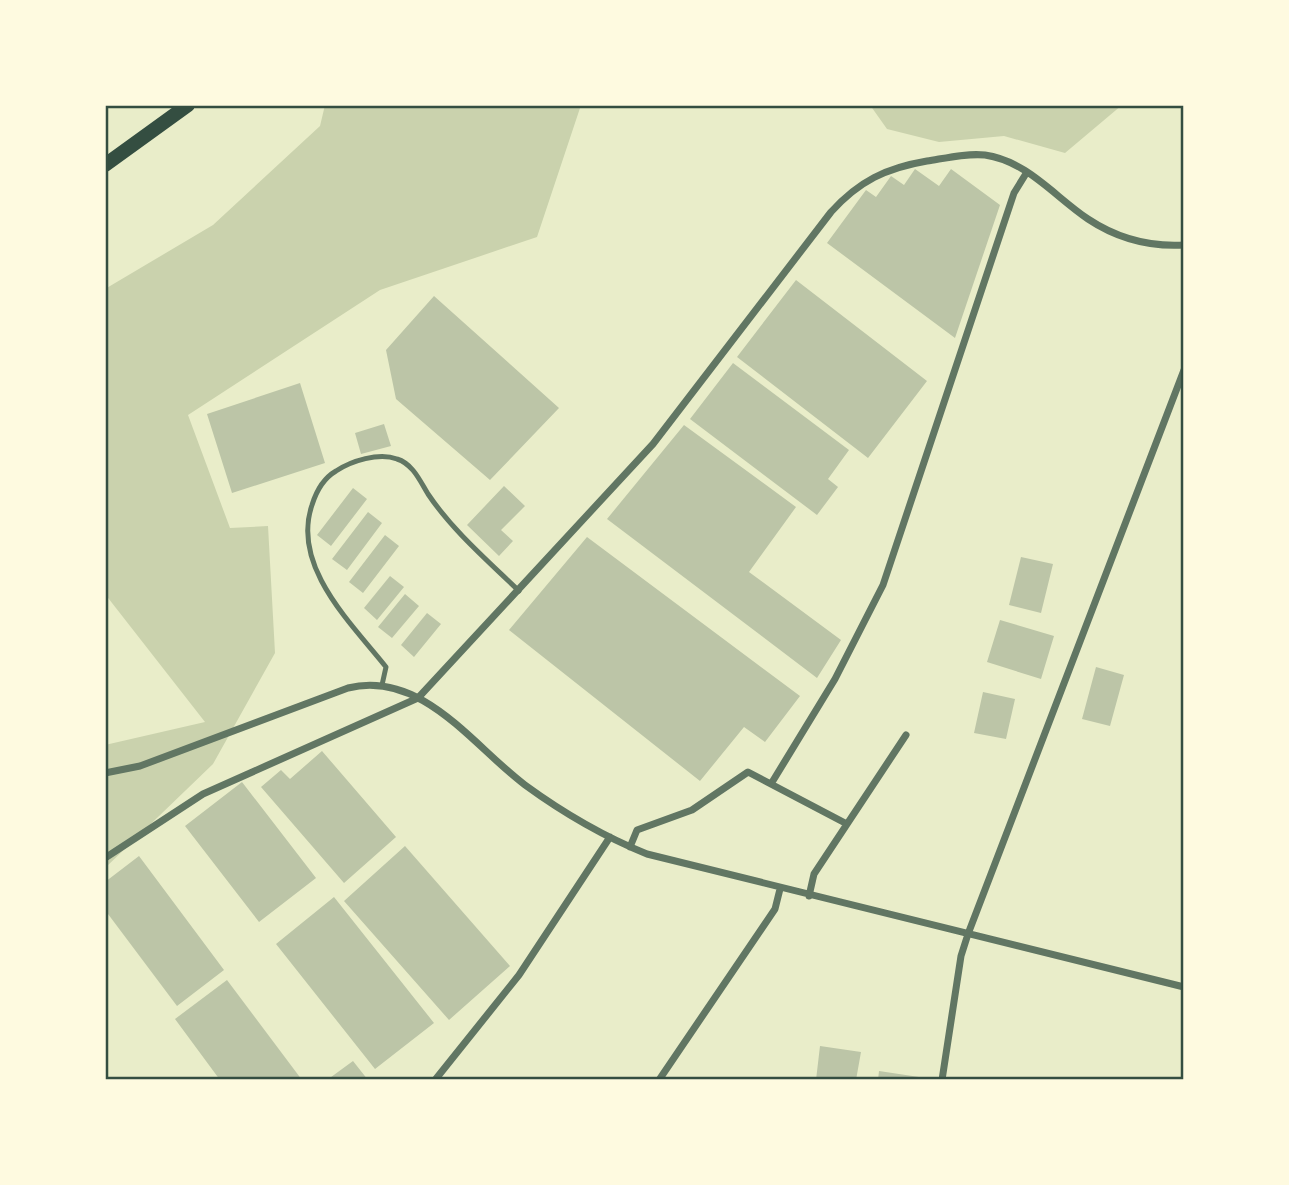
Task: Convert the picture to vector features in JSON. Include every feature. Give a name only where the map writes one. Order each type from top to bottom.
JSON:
[{"type":"main road","points":[[105,165],[188,105]]},
{"type":"street","points":[[105,858],[166,815],[202,794],[418,698],[653,444],[851,190],[876,174],[957,156],[984,155],[1011,162],[1111,233],[1136,242],[1184,245]]},
{"type":"street","points":[[771,784],[835,679],[883,585],[1014,193],[1027,172]]},
{"type":"street","points":[[942,1080],[961,956],[968,934],[1184,370]]},
{"type":"street","points":[[105,773],[140,766],[348,688],[382,685],[418,698],[440,712],[525,785],[630,847],[677,864],[1184,987]]},
{"type":"street","points":[[809,896],[814,874],[906,735]]},
{"type":"street","points":[[630,847],[638,830],[692,810],[748,772],[848,824]]},
{"type":"street","points":[[435,1080],[520,975],[610,837]]},
{"type":"street","points":[[659,1080],[775,909],[779,889]]},
{"type":"lane","points":[[382,685],[386,667],[336,604],[309,547],[307,531],[311,507],[321,485],[332,473],[346,464],[384,457],[407,464],[446,516],[519,591]]},
{"type":"green space","points":[[325,105],[581,105],[537,237],[380,290],[188,415],[230,528],[268,526],[275,653],[213,764],[105,868],[105,745],[205,722],[105,594],[105,289],[213,225],[320,126]]},
{"type":"green space","points":[[870,105],[1122,105],[1065,153],[1004,136],[939,142],[887,129]]},
{"type":"building","points":[[915,169],[939,186],[951,169],[1000,205],[955,338],[827,243],[866,190],[876,197],[891,176],[904,185]]},
{"type":"building","points":[[796,280],[927,381],[868,458],[737,357]]},
{"type":"building","points":[[434,296],[559,408],[490,480],[396,399],[386,350]]},
{"type":"building","points":[[733,363],[849,450],[828,479],[838,487],[817,515],[690,419]]},
{"type":"building","points":[[300,383],[325,463],[232,493],[207,414]]},
{"type":"building","points":[[384,424],[391,446],[361,454],[355,433]]},
{"type":"building","points":[[684,425],[796,507],[749,572],[841,640],[817,678],[607,519]]},
{"type":"building","points":[[504,486],[525,506],[501,530],[513,541],[499,556],[467,525]]},
{"type":"building","points":[[353,488],[367,499],[331,546],[317,535]]},
{"type":"building","points":[[368,512],[382,523],[347,570],[332,559]]},
{"type":"building","points":[[385,535],[399,546],[363,593],[349,582]]},
{"type":"building","points":[[587,537],[800,696],[765,742],[744,727],[700,781],[509,630]]},
{"type":"building","points":[[1021,557],[1053,564],[1041,613],[1009,605]]},
{"type":"building","points":[[390,576],[404,587],[377,620],[364,608]]},
{"type":"building","points":[[405,594],[419,606],[392,638],[378,627]]},
{"type":"building","points":[[427,613],[441,624],[414,657],[401,645]]},
{"type":"building","points":[[1000,620],[1054,636],[1041,679],[987,662]]},
{"type":"building","points":[[1096,667],[1124,675],[1110,726],[1082,719]]},
{"type":"building","points":[[983,692],[1015,699],[1006,739],[974,733]]},
{"type":"building","points":[[322,751],[396,837],[344,883],[261,787],[281,770],[290,779]]},
{"type":"building","points":[[242,782],[316,878],[259,922],[185,826]]},
{"type":"building","points":[[405,846],[510,966],[449,1020],[344,901]]},
{"type":"building","points":[[139,856],[224,970],[177,1006],[105,910],[105,882]]},
{"type":"building","points":[[334,897],[434,1023],[375,1069],[276,944]]},
{"type":"building","points":[[227,980],[302,1080],[220,1080],[175,1019]]},
{"type":"building","points":[[820,1046],[861,1052],[856,1080],[816,1080]]},
{"type":"building","points":[[353,1061],[368,1080],[327,1080]]},
{"type":"building","points":[[879,1071],[919,1077],[919,1080],[878,1080]]}]
